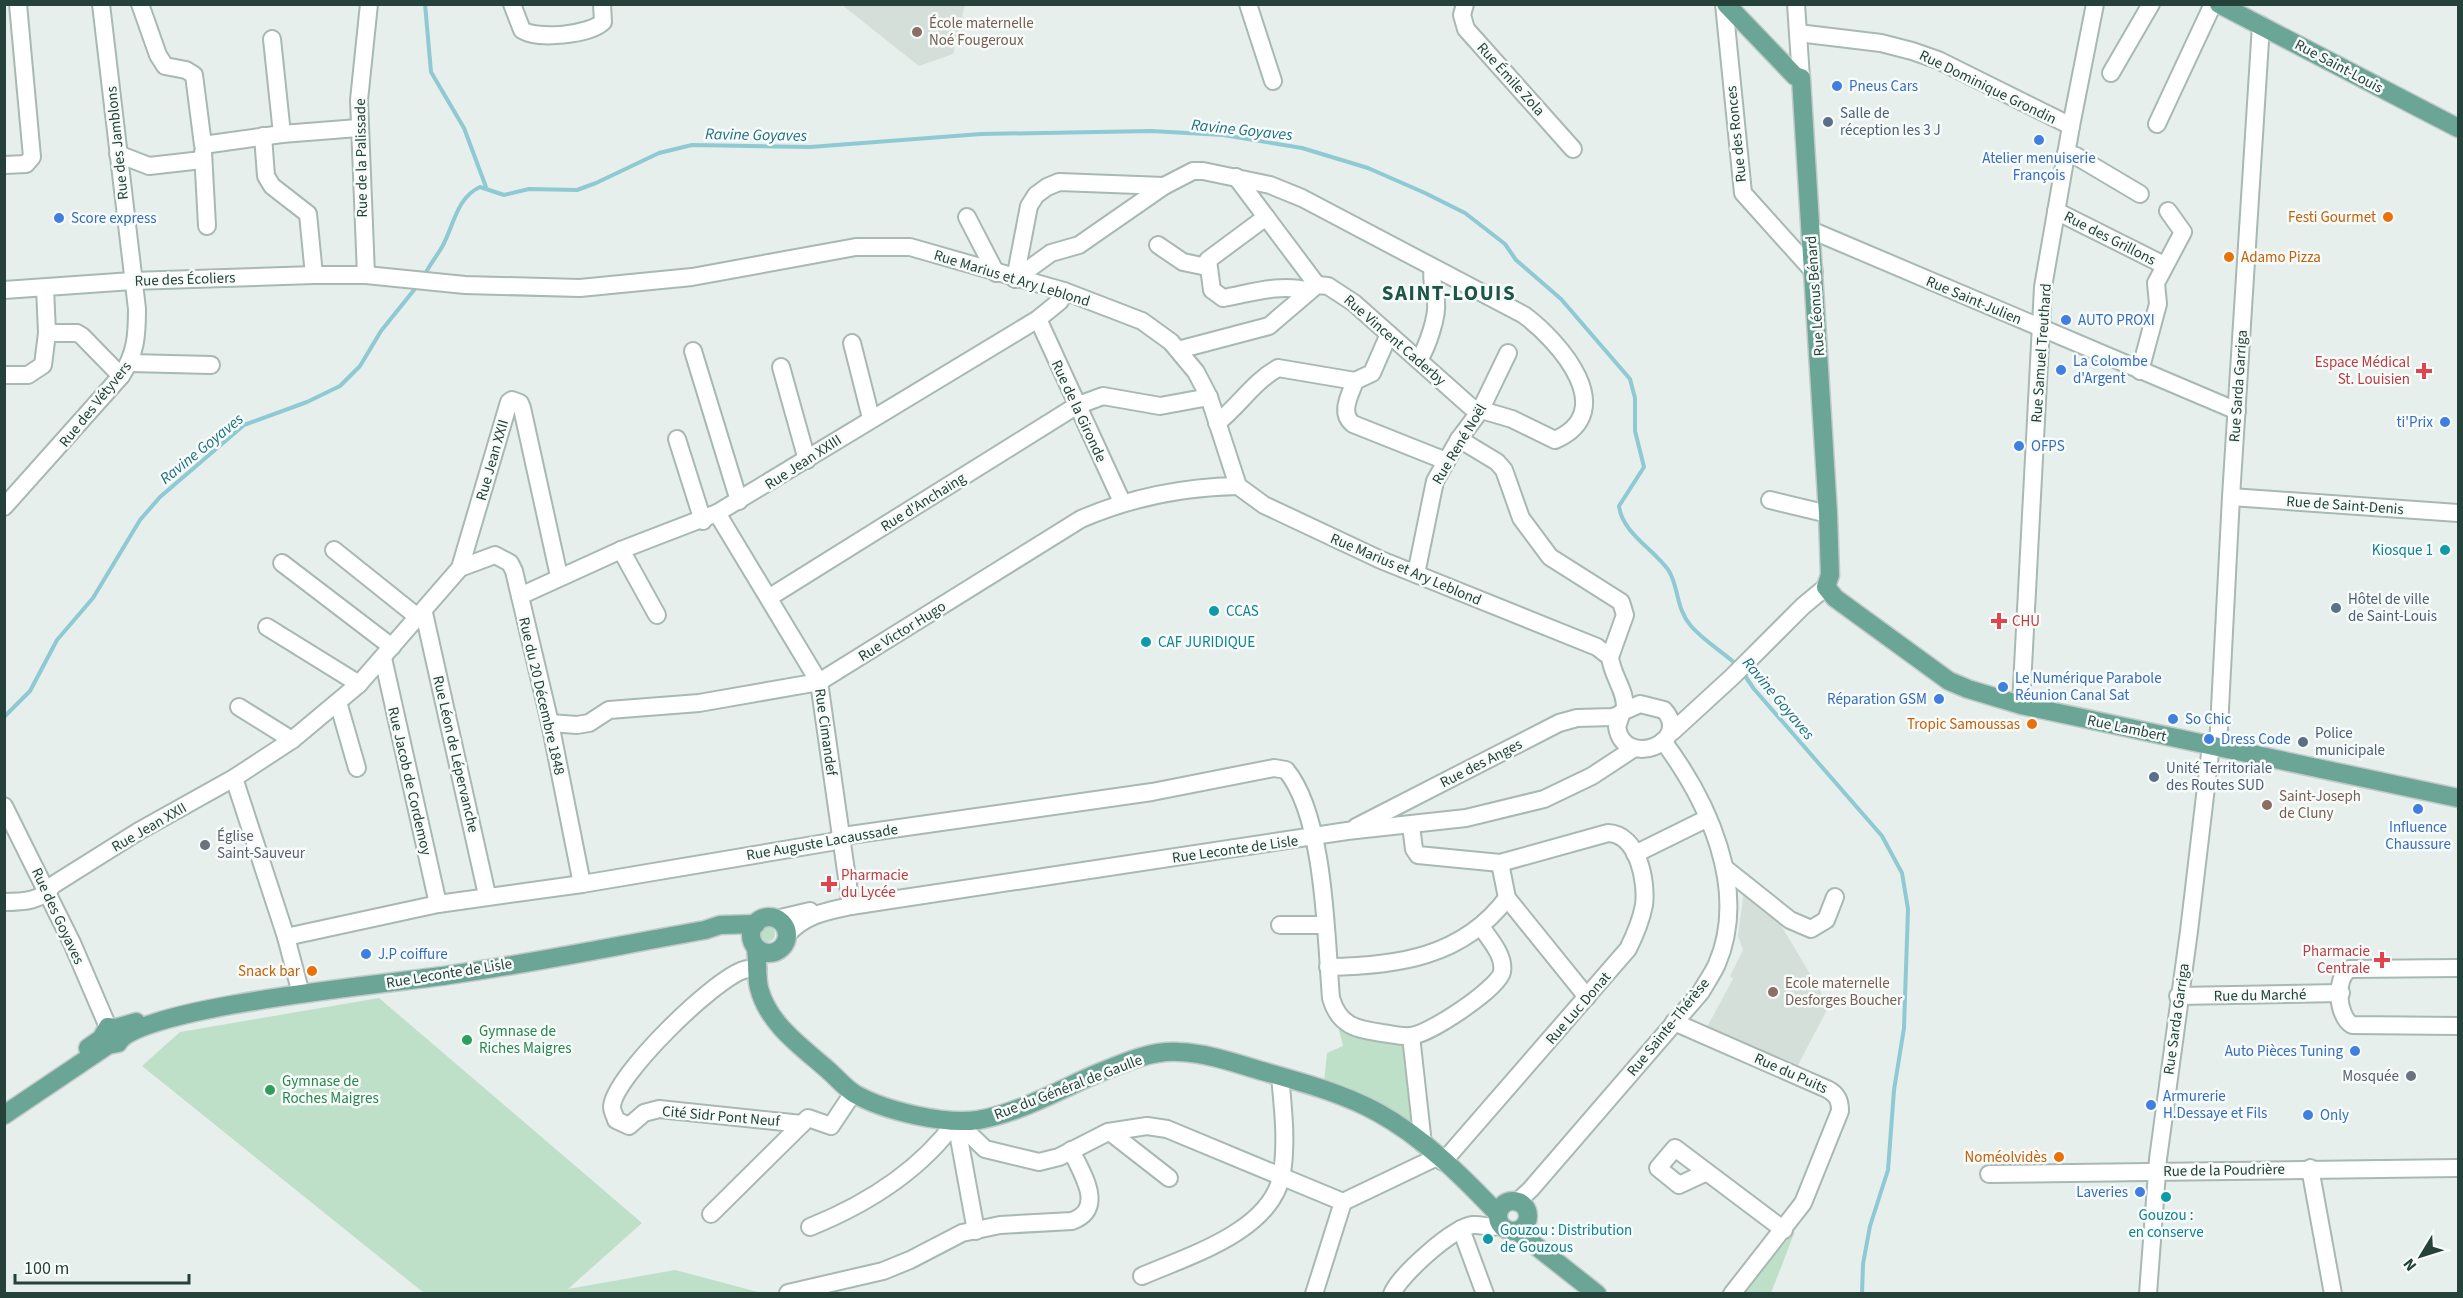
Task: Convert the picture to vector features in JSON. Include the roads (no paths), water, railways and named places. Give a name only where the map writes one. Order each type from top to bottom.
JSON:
[{"type":"main road","points":[[1725,4],[1795,76],[1801,78]]},
{"type":"main road","name":"Rue Saint-Louis","points":[[2219,4],[2458,128]]},
{"type":"main road","name":"Rue Léonus Bénard","points":[[1801,78],[1828,514],[1830,575],[1826,587]]},
{"type":"main road","name":"Rue Lambert","points":[[1826,587],[1842,605],[1949,681],[1968,689],[2021,705],[2458,798]]},
{"type":"main road","name":"Rue Leconte de Lisle","points":[[4,1106],[111,1035],[193,1012],[301,994],[450,975],[705,930],[720,925],[759,941],[765,918],[776,919]]},
{"type":"main road","points":[[764,1004],[764,978],[759,941],[782,948],[787,934],[784,925],[776,919]]},
{"type":"main road","name":"Rue du Général de Gaulle","points":[[759,941],[758,986],[764,1004],[789,1035],[853,1093],[892,1109],[956,1121],[977,1120],[1000,1114],[1123,1063],[1149,1055],[1177,1052],[1214,1057],[1333,1093],[1377,1112],[1423,1144],[1483,1196],[1512,1215],[1537,1244],[1597,1293]]},
{"type":"main road","name":"Rue Leconte de Lisle","points":[[4,1115],[111,1035]]},
{"type":"street","points":[[4,165],[26,164],[32,157],[18,4]]},
{"type":"street","name":"Rue des Jamblons","points":[[101,4],[132,280]]},
{"type":"street","points":[[140,4],[158,55],[165,66],[186,70],[194,75],[203,153],[207,225]]},
{"type":"street","name":"Rue de la Palissade","points":[[366,275],[358,128],[369,4]]},
{"type":"street","points":[[512,4],[522,30],[537,36],[591,30],[603,22],[602,4]]},
{"type":"street","points":[[1248,4],[1273,81]]},
{"type":"street","name":"Rue Émile Zola","points":[[1465,4],[1462,15],[1466,29],[1573,148]]},
{"type":"street","name":"Rue des Ronces","points":[[1725,4],[1743,193],[1814,272]]},
{"type":"street","name":"Rue Léonus Bénard","points":[[1796,4],[1801,78]]},
{"type":"street","name":"Rue Samuel Treuthard","points":[[2021,705],[2043,287],[2070,126],[2095,4]]},
{"type":"street","points":[[2111,73],[2151,4]]},
{"type":"street","points":[[2157,124],[2214,4]]},
{"type":"street","name":"Rue Sarda Garriga","points":[[2148,1293],[2158,1170],[2178,996],[2214,746],[2261,25]]},
{"type":"street","name":"Rue Dominique Grondin","points":[[1798,33],[1881,43],[1930,57],[2070,126]]},
{"type":"street","points":[[272,39],[282,134]]},
{"type":"street","points":[[118,154],[149,166],[263,136],[358,128]]},
{"type":"street","points":[[263,136],[266,176],[272,186],[308,214],[314,275]]},
{"type":"street","points":[[2066,153],[2076,156],[2140,194]]},
{"type":"street","points":[[1015,279],[1051,253],[1079,245],[1164,186],[1193,171],[1270,185],[1302,198],[1524,315],[1540,327],[1572,366],[1586,399],[1584,412],[1576,424],[1564,436],[1555,440],[1512,419],[1480,411]]},
{"type":"street","points":[[1178,350],[1269,326],[1313,288],[1266,217],[1236,177]]},
{"type":"street","points":[[1015,279],[1029,206],[1036,195],[1047,187],[1059,182],[1164,186]]},
{"type":"street","name":"Rue des Grillons","points":[[2056,211],[2164,265]]},
{"type":"street","name":"Rue des Grillons","points":[[2140,371],[2158,304],[2156,283],[2183,230],[2168,211]]},
{"type":"street","points":[[967,217],[996,273]]},
{"type":"street","points":[[1158,245],[1183,262],[1207,267],[1212,255],[1266,217]]},
{"type":"street","name":"Rue Saint-Julien","points":[[1811,233],[1818,233],[2237,411]]},
{"type":"street","name":"Rue Marius et Ary Leblond","points":[[408,280],[442,284],[580,288],[692,277],[856,247],[910,247],[1015,279],[1064,291],[1142,321],[1158,331],[1178,350],[1196,372],[1209,397],[1238,486],[1264,505],[1294,521],[1416,574],[1581,639],[1611,664],[1647,705]]},
{"type":"street","name":"Rue Vincent Caderby","points":[[1207,267],[1212,290],[1223,298],[1281,287],[1328,286],[1338,291],[1471,407],[1480,411]]},
{"type":"street","points":[[1419,360],[1436,312],[1436,300],[1431,282],[1433,268]]},
{"type":"street","name":"Rue des Écoliers","points":[[4,290],[132,280],[314,275],[366,275],[408,280]]},
{"type":"street","name":"Rue des Vétyvers","points":[[4,507],[125,369],[137,342],[137,309],[132,280]]},
{"type":"street","points":[[4,375],[28,375],[40,369],[45,360],[47,333],[45,288]]},
{"type":"street","name":"Rue Jean XXIII","points":[[520,596],[559,576],[621,550],[710,517],[739,501],[871,418],[1038,320],[1060,301],[1064,291]]},
{"type":"street","name":"Rue de la Gironde","points":[[1038,320],[1122,502]]},
{"type":"street","points":[[47,333],[71,332],[82,336],[125,369],[211,365]]},
{"type":"street","points":[[1217,423],[1233,410],[1268,373],[1278,368],[1355,381],[1372,373],[1389,334]]},
{"type":"street","points":[[852,344],[871,418]]},
{"type":"street","points":[[693,351],[739,501]]},
{"type":"street","name":"Rue René Noël","points":[[1416,574],[1431,510],[1432,487],[1459,439],[1480,411],[1508,353]]},
{"type":"street","points":[[781,367],[807,460]]},
{"type":"street","points":[[1355,381],[1346,409],[1348,421],[1446,461]]},
{"type":"street","name":"Rue d'Anchaing","points":[[770,597],[1076,406],[1103,396],[1160,406],[1209,397]]},
{"type":"street","name":"Rue Jean XXII","points":[[4,902],[36,899],[48,893],[53,885],[138,831],[234,778],[292,740],[359,684],[422,616],[460,568],[509,402],[516,400],[522,408],[559,576]]},
{"type":"street","name":"Rue Cimandef","points":[[677,439],[710,517],[770,597],[819,682],[851,906]]},
{"type":"street","points":[[1459,439],[1497,462],[1504,470],[1521,518],[1550,557],[1621,602],[1625,615],[1611,664],[1623,690],[1623,712],[1618,734],[1624,743],[1633,749],[1648,748],[1667,737],[1732,677],[1803,606],[1826,587]]},
{"type":"street","name":"Rue Victor Hugo","points":[[550,723],[578,725],[589,723],[609,710],[699,703],[819,682],[1081,519],[1122,502],[1178,489],[1238,486]]},
{"type":"street","name":"Rue de Saint-Denis","points":[[2231,497],[2458,513]]},
{"type":"street","points":[[1770,500],[1828,514]]},
{"type":"street","points":[[334,550],[422,616]]},
{"type":"street","points":[[621,550],[657,615]]},
{"type":"street","name":"Rue du 20 Décembre 1848","points":[[460,568],[486,556],[503,557],[514,571],[550,723],[582,884]]},
{"type":"street","points":[[282,563],[388,653]]},
{"type":"street","name":"Rue Léon de Lépervanche","points":[[422,616],[488,895]]},
{"type":"street","points":[[267,627],[359,684]]},
{"type":"street","name":"Rue Jacob de Cordemoy","points":[[388,653],[438,903]]},
{"type":"street","points":[[338,702],[357,768]]},
{"type":"street","points":[[1623,712],[1633,705],[1681,710],[1703,704]]},
{"type":"street","points":[[239,707],[292,740]]},
{"type":"street","points":[[1664,710],[1671,721],[1667,737]]},
{"type":"street","name":"Rue des Anges","points":[[1347,831],[1559,723],[1577,718],[1613,717],[1623,712]]},
{"type":"street","name":"Rue Sainte-Thérèse","points":[[1512,1215],[1531,1189],[1701,992],[1717,964],[1727,915],[1726,868],[1708,818],[1667,737]]},
{"type":"street","name":"Rue Leconte de Lisle","points":[[776,919],[814,910],[822,911],[1315,838],[1347,831],[1411,826],[1466,818],[1544,799],[1592,776],[1633,749]]},
{"type":"street","name":"Rue Auguste Lacaussade","points":[[286,937],[438,903],[582,884],[840,838],[850,834],[1152,792],[1274,768],[1286,770],[1294,780],[1315,838],[1334,1008],[1345,1024],[1354,1029],[1412,1036]]},
{"type":"street","points":[[234,778],[286,937],[301,994]]},
{"type":"street","name":"Rue des Goyaves","points":[[4,806],[48,893],[111,1035]]},
{"type":"street","points":[[1635,854],[1708,818]]},
{"type":"street","points":[[1411,826],[1414,849],[1418,855],[1500,863],[1507,898],[1587,998]]},
{"type":"street","name":"Rue Luc Donat","points":[[1440,1160],[1587,998],[1628,950],[1637,931],[1644,896],[1643,879],[1635,854],[1625,839],[1616,833],[1608,833],[1500,863]]},
{"type":"street","points":[[1726,868],[1790,920],[1811,929],[1826,920],[1835,897]]},
{"type":"street","points":[[1328,967],[1382,966],[1431,954],[1482,928],[1507,898]]},
{"type":"street","name":"Rue Leconte de Lisle","points":[[787,934],[796,925],[822,911]]},
{"type":"street","points":[[1281,925],[1324,925]]},
{"type":"street","points":[[1423,1144],[1412,1036],[1452,1016],[1496,984],[1502,974],[1502,960],[1482,928]]},
{"type":"street","points":[[2458,968],[2350,969],[2341,977],[2343,1014],[2352,1025],[2458,1026]]},
{"type":"street","name":"Cité Sidr Pont Neuf","points":[[758,969],[744,970],[727,979],[660,1037],[632,1069],[615,1097],[612,1108],[616,1120],[629,1126],[644,1113],[660,1110],[802,1124]]},
{"type":"street","name":"Rue du Marché","points":[[2178,996],[2341,993]]},
{"type":"street","name":"Rue du Puits","points":[[1674,1022],[1827,1089],[1838,1097],[1840,1111],[1803,1203],[1784,1230],[1732,1293]]},
{"type":"street","points":[[1142,1276],[1227,1239],[1252,1222],[1270,1200],[1282,1175],[1285,1126],[1281,1076]]},
{"type":"street","name":"Cité Sidr Pont Neuf","points":[[711,1214],[808,1118],[831,1126],[853,1093]]},
{"type":"street","points":[[956,1121],[974,1141],[985,1149],[1039,1162],[1049,1161],[1110,1132],[1147,1126],[1167,1129],[1343,1202],[1440,1160]]},
{"type":"street","points":[[810,1227],[852,1210],[890,1185],[940,1143],[956,1121]]},
{"type":"street","points":[[956,1121],[976,1231]]},
{"type":"street","points":[[1110,1132],[1169,1178]]},
{"type":"street","points":[[788,1293],[882,1272],[962,1233],[1000,1225],[1072,1221],[1082,1217],[1091,1204],[1090,1194],[1071,1150]]},
{"type":"street","points":[[2310,1168],[2332,1293]]},
{"type":"street","name":"Rue de la Poudrière","points":[[1989,1174],[2310,1168],[2458,1168]]},
{"type":"street","points":[[1707,1172],[1784,1230]]},
{"type":"street","points":[[1314,1293],[1343,1202]]},
{"type":"street","points":[[1392,1293],[1438,1243],[1474,1224],[1493,1228],[1512,1215]]},
{"type":"street","points":[[1461,1229],[1485,1293]]},
{"type":"waterway","points":[[425,4],[431,72],[464,128],[486,187]]},
{"type":"waterway","name":"Ravine Goyaves","points":[[424,276],[442,247],[461,205],[472,192],[480,187],[504,195],[529,189],[577,190],[659,153],[692,145],[810,147],[981,134],[1151,131],[1223,135],[1302,148],[1368,168],[1465,213],[1505,244],[1516,260],[1561,299],[1630,379],[1635,398],[1635,431],[1644,467],[1619,506],[1621,516],[1632,533],[1669,571],[1675,584],[1680,606],[1691,626],[1737,665]]},
{"type":"waterway","name":"Ravine Goyaves","points":[[4,717],[30,691],[57,640],[93,598],[140,520],[160,497],[244,425],[307,402],[340,386],[360,366],[381,331],[418,285]]},
{"type":"waterway","name":"Ravine Goyaves","points":[[1743,673],[1754,689],[1882,836],[1902,873],[1908,909],[1904,1028],[1894,1090],[1888,1170],[1870,1226],[1863,1264],[1862,1294]]},
{"type":"place","name":"École maternelle Noé Fougeroux","points":[[917,32]]},
{"type":"place","name":"Pneus Cars","points":[[1837,86]]},
{"type":"place","name":"Salle de réception les 3 J","points":[[1828,122]]},
{"type":"place","name":"Atelier menuiserie François","points":[[2039,140]]},
{"type":"place","name":"Festi Gourmet","points":[[2388,217]]},
{"type":"place","name":"Score express","points":[[59,218]]},
{"type":"place","name":"Adamo Pizza","points":[[2229,257]]},
{"type":"place","name":"AUTO PROXI","points":[[2066,320]]},
{"type":"place","name":"La Colombe d'Argent","points":[[2061,370]]},
{"type":"place","name":"Espace Médical St. Louisien","points":[[2424,371]]},
{"type":"place","name":"ti'Prix","points":[[2445,422]]},
{"type":"place","name":"OFPS","points":[[2019,446]]},
{"type":"place","name":"Kiosque 1","points":[[2445,550]]},
{"type":"place","name":"Hôtel de ville de Saint-Louis","points":[[2336,608]]},
{"type":"place","name":"CCAS","points":[[1214,611]]},
{"type":"place","name":"CHU","points":[[1999,621]]},
{"type":"place","name":"CAF JURIDIQUE","points":[[1146,642]]},
{"type":"place","name":"Le Numérique Parabole Réunion Canal Sat","points":[[2003,687]]},
{"type":"place","name":"Réparation GSM","points":[[1939,699]]},
{"type":"place","name":"So Chic","points":[[2173,719]]},
{"type":"place","name":"Tropic Samoussas","points":[[2032,724]]},
{"type":"place","name":"Dress Code","points":[[2209,739]]},
{"type":"place","name":"Police municipale","points":[[2303,742]]},
{"type":"place","name":"Unité Territoriale des Routes SUD","points":[[2154,777]]},
{"type":"place","name":"Saint-Joseph de Cluny","points":[[2267,805]]},
{"type":"place","name":"Influence Chaussure","points":[[2418,809]]},
{"type":"place","name":"Église Saint-Sauveur","points":[[205,845]]},
{"type":"place","name":"Pharmacie du Lycée","points":[[829,884]]},
{"type":"place","name":"J.P coiffure","points":[[366,954]]},
{"type":"place","name":"Pharmacie Centrale","points":[[2382,960]]},
{"type":"place","name":"Snack bar","points":[[312,971]]},
{"type":"place","name":"Ecole maternelle Desforges Boucher","points":[[1773,992]]},
{"type":"place","name":"Gymnase de Riches Maigres","points":[[467,1040]]},
{"type":"place","name":"Auto Pièces Tuning","points":[[2355,1051]]},
{"type":"place","name":"Mosquée","points":[[2411,1076]]},
{"type":"place","name":"Gymnase de Roches Maigres","points":[[270,1090]]},
{"type":"place","name":"Armurerie H.Dessaye et Fils","points":[[2151,1105]]},
{"type":"place","name":"Only","points":[[2308,1115]]},
{"type":"place","name":"Noméolvidès","points":[[2059,1157]]},
{"type":"place","name":"Laveries","points":[[2140,1192]]},
{"type":"place","name":"Gouzou : en conserve","points":[[2166,1197]]},
{"type":"place","name":"Gouzou : Distribution de Gouzous","points":[[1488,1239]]},
{"type":"district","name":"SAINT-LOUIS","points":[[1449,293]]}]
